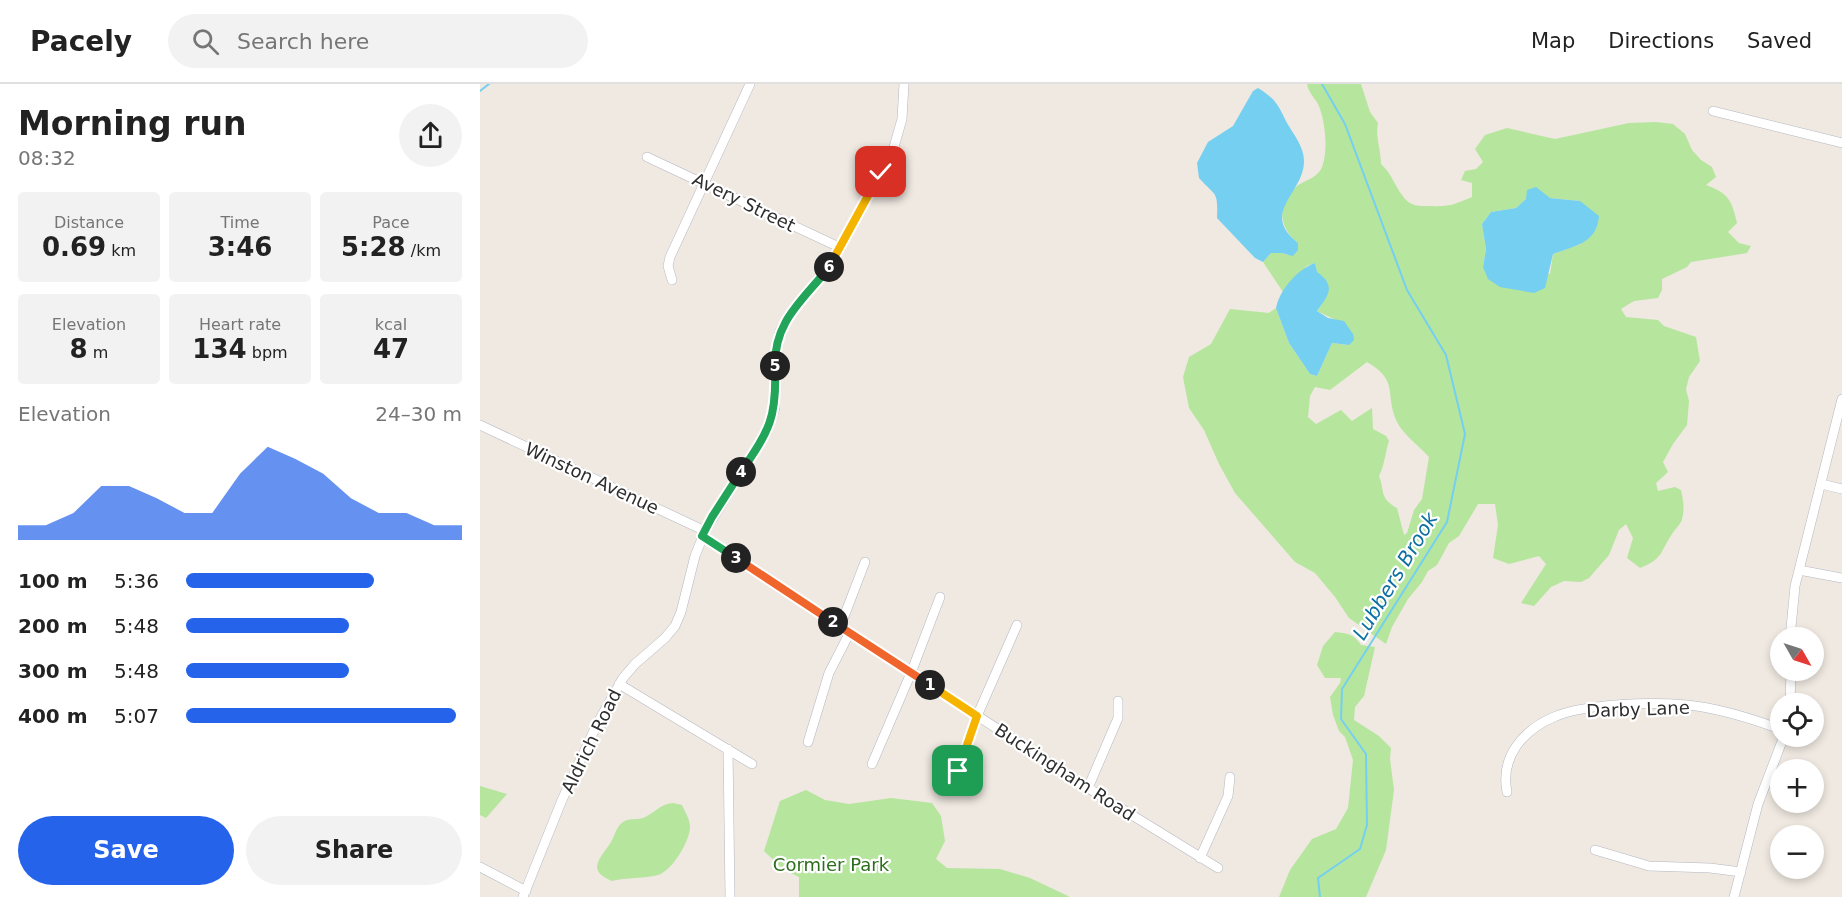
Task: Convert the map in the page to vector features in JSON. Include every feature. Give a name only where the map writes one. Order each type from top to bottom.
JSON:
[{"type":"street","points":[[672,280],[668,266],[669,260],[750,84]]},
{"type":"street","name":"Aldrich Road","points":[[525,894],[585,748],[619,684],[635,664],[665,638],[675,626],[680,615],[690,570],[703,534],[760,445],[770,424],[776,400],[776,347],[784,323],[822,277],[841,248],[896,140],[902,119],[904,84]]},
{"type":"street","points":[[1713,111],[1842,143]]},
{"type":"street","name":"Avery Street","points":[[647,157],[841,248]]},
{"type":"street","points":[[1791,627],[1799,570],[1842,399]]},
{"type":"street","name":"Winston Avenue","points":[[480,425],[703,534]]},
{"type":"street","points":[[1821,484],[1842,489]]},
{"type":"street","name":"Buckingham Road","points":[[703,534],[840,627],[1088,788],[1218,868]]},
{"type":"street","points":[[840,627],[865,562]]},
{"type":"street","points":[[1799,570],[1842,579]]},
{"type":"street","points":[[872,764],[911,673],[940,597]]},
{"type":"street","points":[[958,771],[977,716],[1017,625]]},
{"type":"street","points":[[808,742],[829,673],[850,632]]},
{"type":"street","points":[[619,684],[752,764]]},
{"type":"street","points":[[1088,788],[1118,718],[1118,701]]},
{"type":"street","name":"Darby Lane","points":[[1508,792],[1504,777],[1506,766],[1523,738],[1554,717],[1573,711],[1637,705],[1688,705],[1723,710],[1770,726]]},
{"type":"street","points":[[1734,897],[1758,804],[1780,747]]},
{"type":"street","points":[[728,748],[730,897]]},
{"type":"street","points":[[1200,858],[1228,796],[1230,777]]},
{"type":"street","points":[[1595,850],[1650,867],[1695,867],[1741,872]]},
{"type":"street","points":[[480,867],[525,894]]},
{"type":"green space","points":[[1307,84],[1361,84],[1370,112],[1378,123],[1381,164],[1405,199],[1415,205],[1448,205],[1472,197],[1472,183],[1461,180],[1465,171],[1476,169],[1483,162],[1475,149],[1485,135],[1507,128],[1555,139],[1629,123],[1673,124],[1685,134],[1692,150],[1701,160],[1712,167],[1716,177],[1706,185],[1728,198],[1737,223],[1728,232],[1739,243],[1751,246],[1747,253],[1691,262],[1687,267],[1662,279],[1662,290],[1658,298],[1634,301],[1621,309],[1626,317],[1658,320],[1664,326],[1696,337],[1700,361],[1689,377],[1686,389],[1689,401],[1687,425],[1663,462],[1668,472],[1656,483],[1658,491],[1675,487],[1681,490],[1683,515],[1660,554],[1653,561],[1640,568],[1627,558],[1633,538],[1626,524],[1619,530],[1609,555],[1589,578],[1581,582],[1564,581],[1551,587],[1534,606],[1521,603],[1546,564],[1539,556],[1509,564],[1493,558],[1498,525],[1495,504],[1478,504],[1459,536],[1449,543],[1437,565],[1428,571],[1408,599],[1392,627],[1386,644],[1349,618],[1315,573],[1295,562],[1235,493],[1204,430],[1189,408],[1183,377],[1189,357],[1211,344],[1230,309],[1269,313],[1276,308],[1289,343],[1310,374],[1317,376],[1332,343],[1349,345],[1338,321],[1317,311],[1322,304],[1315,263],[1307,266],[1283,292],[1263,262],[1271,253],[1287,255],[1298,243],[1284,223],[1282,216],[1285,201],[1296,187],[1318,173],[1325,157],[1322,117]],"holes":[[[1550,198],[1580,201],[1581,244],[1553,254],[1550,274],[1483,267],[1486,249],[1482,224],[1491,212],[1516,208],[1526,199]],[[1367,362],[1384,375],[1388,382],[1393,412],[1399,426],[1429,457],[1422,499],[1414,510],[1407,533],[1404,535],[1397,508],[1387,501],[1379,476],[1389,441],[1386,436],[1373,429],[1372,408],[1352,421],[1341,410],[1316,424],[1308,417],[1310,396],[1315,387],[1330,390]]]},
{"type":"green space","points":[[1335,632],[1356,638],[1361,645],[1375,647],[1364,696],[1355,707],[1354,720],[1379,736],[1391,748],[1394,790],[1386,850],[1366,897],[1279,897],[1290,870],[1312,839],[1336,829],[1348,808],[1353,760],[1345,737],[1339,731],[1333,715],[1330,697],[1341,678],[1325,678],[1317,665],[1323,646]]},
{"type":"green space","points":[[480,786],[507,794],[486,818],[480,815]]},
{"type":"green space","name":"Cormier Park","points":[[806,790],[825,800],[849,804],[891,798],[932,803],[941,816],[945,841],[936,859],[947,868],[1000,869],[1030,878],[1070,897],[799,897],[799,877],[783,869],[764,851],[780,801]]},
{"type":"green space","points":[[673,803],[682,805],[690,827],[684,847],[669,868],[658,875],[612,881],[599,873],[597,868],[600,858],[623,822],[642,818]]},
{"type":"water","points":[[1258,88],[1273,99],[1279,107],[1304,156],[1302,173],[1286,203],[1282,222],[1287,232],[1298,243],[1298,250],[1293,256],[1271,253],[1263,262],[1255,258],[1217,218],[1215,195],[1199,178],[1197,163],[1208,142],[1233,126],[1253,91]]},
{"type":"water","points":[[1536,187],[1550,198],[1580,201],[1599,216],[1597,225],[1594,232],[1584,242],[1553,254],[1545,288],[1534,293],[1500,287],[1488,279],[1483,267],[1486,249],[1482,224],[1491,212],[1516,208],[1526,199],[1527,190]]},
{"type":"water","points":[[1315,263],[1317,272],[1329,287],[1327,296],[1317,311],[1328,318],[1344,321],[1353,334],[1354,340],[1349,345],[1332,343],[1317,376],[1310,374],[1289,343],[1276,308],[1281,294],[1291,281],[1302,270]]},
{"type":"waterway","name":"Lubbers Brook","points":[[480,91],[489,84]]},
{"type":"waterway","name":"Lubbers Brook","points":[[1320,897],[1318,878],[1360,849],[1367,825],[1366,754],[1341,719],[1342,689],[1447,522],[1465,434],[1446,355],[1407,290],[1345,124],[1322,84]]},
{"type":"route","points":[[881,172],[841,248],[818,282],[796,306],[780,331],[775,356],[776,400],[770,424],[760,445],[720,504],[702,536],[977,716],[958,771]]}]
